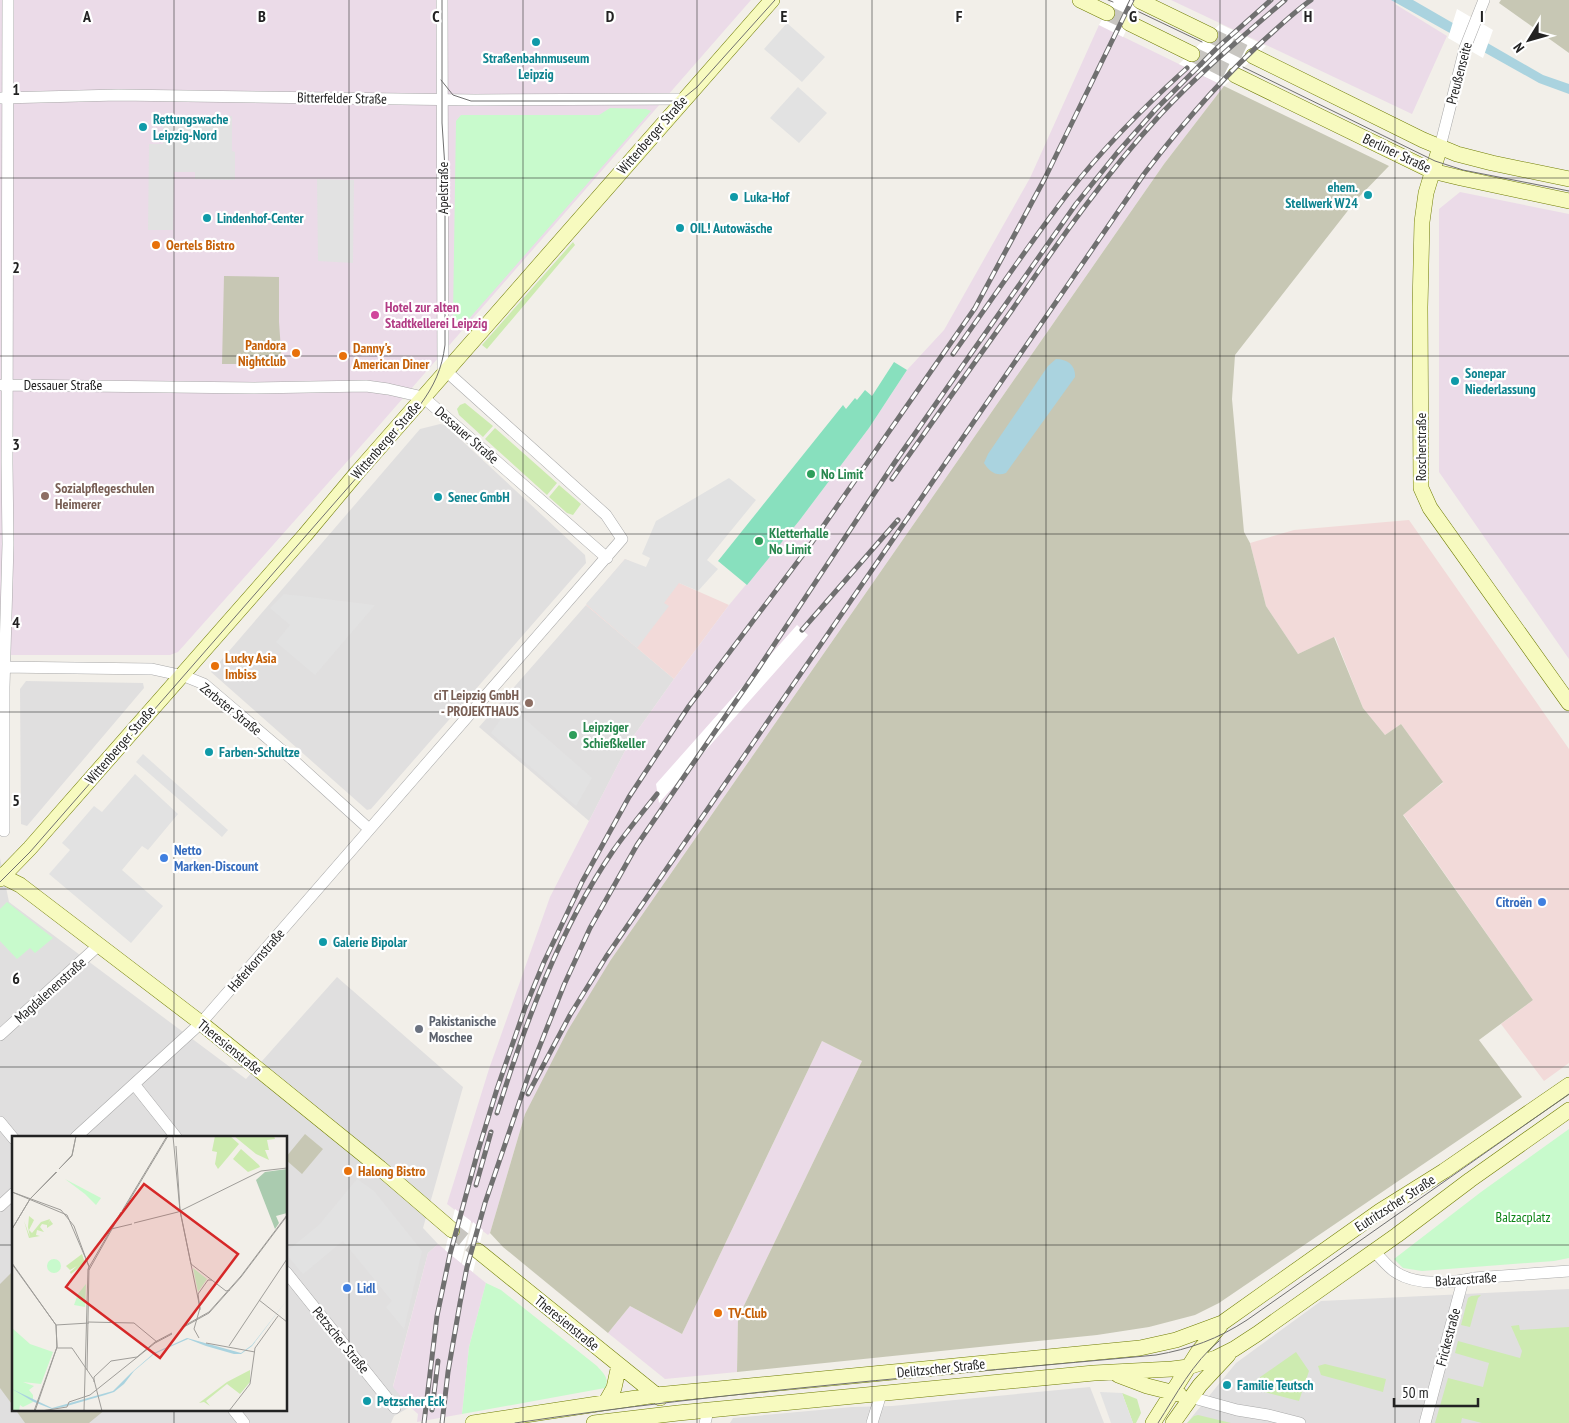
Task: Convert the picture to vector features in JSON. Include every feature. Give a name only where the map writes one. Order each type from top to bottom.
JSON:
[{"type":"main road","name":"Wittenberger Straße","points":[[1,877],[35,842],[772,0]]},
{"type":"main road","points":[[1080,0],[1107,13]]},
{"type":"main road","points":[[1140,1],[1210,35]]},
{"type":"main road","points":[[1129,24],[1192,54]]},
{"type":"main road","name":"Berliner Straße","points":[[1253,56],[1440,147],[1474,159],[1569,179]]},
{"type":"main road","name":"Berliner Straße","points":[[1235,75],[1432,171],[1569,200]]},
{"type":"main road","name":"Roscherstraße","points":[[1440,147],[1426,193],[1422,222],[1420,306],[1421,488],[1430,508],[1569,703]]},
{"type":"main road","name":"Theresienstraße","points":[[1,877],[20,885],[201,1022],[380,1168],[452,1230]]},
{"type":"main road","name":"Eutritzscher Straße","points":[[1222,1323],[1380,1211],[1444,1171],[1569,1085]]},
{"type":"main road","name":"Eutritzscher Straße","points":[[1234,1349],[1569,1110]]},
{"type":"main road","name":"Theresienstraße","points":[[478,1251],[656,1395]]},
{"type":"main road","points":[[1153,1423],[1188,1367],[1222,1323]]},
{"type":"main road","name":"Delitzscher Straße","points":[[473,1423],[656,1395],[1140,1348],[1176,1340],[1222,1323]]},
{"type":"main road","points":[[1173,1423],[1190,1397],[1234,1349]]},
{"type":"main road","name":"Delitzscher Straße","points":[[594,1423],[707,1417],[881,1394],[1110,1372],[1172,1369],[1188,1367],[1216,1358],[1234,1349]]},
{"type":"main road","points":[[606,1402],[614,1388],[619,1365]]},
{"type":"main road","points":[[1110,1372],[1147,1386],[1190,1397]]},
{"type":"main road","points":[[656,1395],[683,1418]]},
{"type":"street","points":[[4,831],[3,668],[8,544],[4,385],[4,98],[8,0]]},
{"type":"street","name":"Apelstraße","points":[[442,0],[444,373]]},
{"type":"street","name":"Preußenseite","points":[[1440,147],[1465,48],[1484,0]]},
{"type":"street","name":"Bitterfelder Straße","points":[[4,98],[195,96],[443,100],[683,100]]},
{"type":"street","points":[[444,373],[606,515],[622,539],[606,558]]},
{"type":"street","name":"Dessauer Straße","points":[[4,385],[254,388],[366,386],[423,397],[606,558]]},
{"type":"street","name":"Haferkornstraße","points":[[77,1136],[201,1022],[606,558]]},
{"type":"street","name":"Zerbster Straße","points":[[3,668],[152,669],[181,675],[204,684],[368,829]]},
{"type":"street","name":"Magdalenenstraße","points":[[0,1034],[99,945]]},
{"type":"street","points":[[134,1084],[175,1136]]},
{"type":"street","points":[[0,1122],[12,1137]]},
{"type":"street","points":[[0,1206],[12,1196]]},
{"type":"street","name":"Balzacstraße","points":[[1374,1250],[1396,1273],[1418,1282],[1569,1271]]},
{"type":"street","name":"Petzscher Straße","points":[[288,1274],[395,1408]]},
{"type":"street","name":"Frickestraße","points":[[1426,1423],[1463,1280]]},
{"type":"street","points":[[872,1423],[881,1394]]},
{"type":"street","points":[[1190,1397],[1238,1410],[1300,1423]]},
{"type":"street","points":[[234,1410],[244,1423]]},
{"type":"shaded area","points":[[0,0],[751,0],[376,429],[178,652],[170,655],[0,655]]},
{"type":"shaded area","points":[[1171,0],[1397,0],[1395,4],[1447,36],[1412,114]]},
{"type":"shaded area","points":[[1501,0],[1569,0],[1569,53],[1499,3]]},
{"type":"shaded area","points":[[787,23],[825,57],[802,82],[764,49]]},
{"type":"shaded area","points":[[1099,25],[1224,86],[1164,164],[610,961],[525,1114],[488,1235],[447,1204],[489,1069],[550,897],[630,741],[729,605],[799,521],[869,428],[907,370],[944,330],[1030,178]]},
{"type":"shaded area","points":[[1224,86],[1389,166],[1357,199],[1235,355],[1232,399],[1244,532],[1250,543],[1266,606],[1298,654],[1334,637],[1363,708],[1385,735],[1401,724],[1443,782],[1403,815],[1533,1000],[1479,1040],[1522,1097],[1219,1303],[1195,1315],[1149,1327],[1097,1335],[737,1372],[738,1318],[862,1061],[822,1041],[682,1334],[630,1306],[608,1333],[503,1247],[490,1233],[525,1114],[568,1030],[610,961],[1164,164]]},
{"type":"shaded area","points":[[798,87],[827,113],[799,143],[770,118]]},
{"type":"shaded area","points":[[163,116],[232,116],[232,151],[235,152],[235,180],[195,179],[195,172],[174,172],[173,230],[148,230],[149,144],[163,144]]},
{"type":"shaded area","points":[[317,179],[354,180],[353,263],[318,261]]},
{"type":"shaded area","points":[[1460,192],[1569,214],[1569,659],[1439,472],[1439,209]]},
{"type":"shaded area","points":[[224,276],[279,277],[279,322],[282,364],[222,364]]},
{"type":"shaded area","points":[[440,424],[445,425],[585,555],[586,563],[371,809],[367,810],[211,672],[420,429]]},
{"type":"shaded area","points":[[729,478],[756,500],[707,560],[718,569],[698,591],[679,583],[664,603],[669,606],[637,648],[586,604],[625,559],[646,567],[650,558],[642,554],[656,521]]},
{"type":"shaded area","points":[[1409,520],[1569,749],[1569,1063],[1544,1081],[1501,1024],[1533,1000],[1403,814],[1443,783],[1401,724],[1385,735],[1363,708],[1335,637],[1298,654],[1266,606],[1250,543],[1294,530]]},
{"type":"shaded area","points":[[625,559],[729,605],[674,679],[586,605]]},
{"type":"shaded area","points":[[284,594],[375,605],[315,675],[276,642],[290,625],[270,608]]},
{"type":"shaded area","points":[[586,605],[674,679],[630,741],[589,821],[479,727]]},
{"type":"shaded area","points":[[26,681],[143,683],[144,688],[27,826],[21,824],[20,689]]},
{"type":"shaded area","points":[[510,706],[592,778],[576,806],[491,733]]},
{"type":"shaded area","points":[[143,754],[228,830],[222,837],[136,762]]},
{"type":"shaded area","points":[[135,774],[178,814],[148,850],[142,846],[122,870],[163,906],[131,943],[49,874],[70,850],[62,843],[94,806],[102,812]]},
{"type":"shaded area","points":[[0,858],[9,902],[246,1079],[337,977],[463,1087],[423,1228],[438,1244],[428,1253],[393,1386],[410,1407],[394,1416],[391,1423],[0,1423]]},
{"type":"shaded area","points":[[822,1041],[862,1061],[738,1318],[737,1372],[665,1379],[608,1333],[630,1306],[682,1334]]},
{"type":"shaded area","points":[[305,1134],[323,1149],[302,1174],[288,1162],[288,1155]]},
{"type":"shaded area","points":[[357,1179],[374,1191],[422,1251],[404,1329],[386,1307],[392,1301],[343,1241],[303,1274],[288,1256],[288,1250],[319,1225]]},
{"type":"shaded area","points":[[438,1244],[486,1283],[469,1347],[462,1414],[417,1422],[418,1414],[393,1387],[428,1253]]},
{"type":"shaded area","points":[[12,1272],[12,1404],[0,1388],[0,1284]]},
{"type":"shaded area","points":[[1569,1289],[1569,1423],[1187,1423],[1236,1363],[1321,1301]]},
{"type":"shaded area","points":[[1090,1387],[1104,1423],[730,1423],[733,1418],[852,1407],[892,1406]]},
{"type":"shaded area","points":[[1100,1392],[1122,1393],[1133,1423],[1111,1423]]},
{"type":"shaded area","points":[[16,1410],[105,1410],[89,1423],[25,1423]]},
{"type":"green space","points":[[610,108],[646,109],[651,111],[460,329],[453,317],[456,121],[461,115],[599,115]]},
{"type":"green space","points":[[573,242],[575,245],[487,349],[482,345]]},
{"type":"green space","name":"No Limit","points":[[894,362],[907,370],[869,428],[799,521],[747,585],[718,561],[843,405],[846,409],[865,390],[872,396]]},
{"type":"green space","points":[[465,403],[493,426],[483,437],[459,415],[457,409]]},
{"type":"green space","points":[[495,428],[557,483],[547,495],[485,439]]},
{"type":"green space","points":[[559,485],[581,504],[573,515],[567,513],[549,497]]},
{"type":"green space","points":[[7,902],[53,938],[35,953],[30,948],[17,959],[0,941],[0,909]]},
{"type":"green space","name":"Balzacplatz","points":[[1569,1129],[1569,1258],[1554,1261],[1422,1271],[1403,1268],[1394,1259],[1481,1192]]},
{"type":"green space","points":[[486,1283],[501,1290],[597,1366],[606,1378],[605,1388],[462,1414],[469,1347]]},
{"type":"green space","points":[[1481,1295],[1478,1298],[1470,1327],[1461,1325],[1468,1298]]},
{"type":"green space","points":[[1519,1325],[1520,1330],[1569,1327],[1569,1423],[1482,1423],[1462,1418],[1461,1423],[1435,1423],[1448,1378],[1483,1387],[1489,1363],[1455,1353],[1458,1341],[1520,1358],[1522,1351],[1511,1326]]},
{"type":"green space","points":[[1296,1352],[1309,1371],[1299,1401],[1252,1389],[1256,1380]]},
{"type":"green space","points":[[1325,1364],[1386,1379],[1383,1392],[1321,1375],[1318,1366]]},
{"type":"green space","points":[[1122,1393],[1137,1399],[1141,1413],[1136,1423],[1133,1423]]},
{"type":"green space","points":[[1198,1415],[1231,1423],[1187,1423],[1194,1416]]},
{"type":"water","points":[[1391,0],[1413,0],[1543,75],[1569,84],[1569,94],[1539,83]]},
{"type":"water","points":[[1056,359],[1064,360],[1073,366],[1075,377],[1006,473],[993,473],[984,463],[988,454],[1048,366]]},
{"type":"pier","points":[[1112,0],[1141,0],[1123,37],[1099,25]]},
{"type":"pier","points":[[1457,9],[1493,30],[1483,58],[1448,38]]},
{"type":"pier","points":[[1220,24],[1266,46],[1224,86],[1179,64]]},
{"type":"pier","points":[[797,625],[808,635],[659,803],[656,784]]},
{"type":"pier","points":[[455,1209],[471,1221],[461,1263],[445,1250]]},
{"type":"pier","points":[[473,1222],[483,1230],[473,1272],[462,1264]]},
{"type":"tunnel","points":[[1107,13],[1129,23]]},
{"type":"tunnel","points":[[1210,35],[1253,56]]},
{"type":"tunnel","points":[[1192,54],[1235,75]]},
{"type":"tunnel","points":[[452,1230],[478,1251]]},
{"type":"tram line","points":[[0,882],[30,852],[420,405],[433,384],[442,362],[445,345],[445,168],[442,123],[442,0]]},
{"type":"tram line","points":[[441,80],[453,95],[471,101],[673,101],[686,96],[697,87],[775,0]]},
{"type":"tram line","points":[[1108,0],[1113,2]]},
{"type":"tram line","points":[[1135,10],[1202,42]]},
{"type":"tram line","points":[[1243,67],[1435,161],[1463,170],[1569,191]]},
{"type":"tram line","points":[[515,1423],[755,1393],[1156,1355],[1180,1350],[1214,1338],[1247,1320],[1569,1094]]},
{"type":"tram line","points":[[1158,1423],[1193,1369],[1219,1341]]},
{"type":"railway","points":[[424,1423],[437,1316],[450,1254],[478,1151],[525,1008],[544,962],[582,882],[629,797],[689,706],[808,548],[975,308],[1045,178],[1132,0]]},
{"type":"railway","points":[[442,1423],[448,1372],[467,1267],[485,1203],[531,1068],[564,985],[590,928],[637,845],[758,669],[895,462],[1076,204],[1156,109],[1218,47],[1271,0]]},
{"type":"railway","points":[[892,479],[1065,234],[1120,161],[1160,115],[1190,85],[1285,0]]},
{"type":"railway","points":[[528,1094],[570,1015],[606,957],[1144,174],[1221,82],[1255,48],[1311,0]]},
{"type":"railway","points":[[953,354],[1039,232],[1082,175],[1125,127],[1187,68]]},
{"type":"railway","points":[[802,630],[898,520]]},
{"type":"railway","points":[[497,1113],[532,1011],[560,944],[576,912],[613,851],[657,794]]},
{"type":"railway","points":[[476,1185],[491,1132]]},
{"type":"railway","points":[[432,1410],[438,1361]]},
{"type":"place","name":"Straßenbahnmuseum Leipzig","points":[[536,42]]},
{"type":"place","name":"Rettungswache Leipzig-Nord","points":[[143,127]]},
{"type":"place","name":"ehem. Stellwerk W24","points":[[1368,195]]},
{"type":"place","name":"Luka-Hof","points":[[734,197]]},
{"type":"place","name":"Lindenhof-Center","points":[[207,218]]},
{"type":"place","name":"OIL! Autowäsche","points":[[680,228]]},
{"type":"place","name":"Oertels Bistro","points":[[156,245]]},
{"type":"place","name":"Hotel zur alten Stadtkellerei Leipzig","points":[[375,315]]},
{"type":"place","name":"Pandora Nightclub","points":[[296,353]]},
{"type":"place","name":"Danny's American Diner","points":[[343,356]]},
{"type":"place","name":"Sonepar Niederlassung","points":[[1455,381]]},
{"type":"place","name":"No Limit","points":[[811,474]]},
{"type":"place","name":"Sozialpflegeschulen Heimerer","points":[[45,496]]},
{"type":"place","name":"Senec GmbH","points":[[438,497]]},
{"type":"place","name":"Kletterhalle No Limit","points":[[759,541]]},
{"type":"place","name":"Lucky Asia Imbiss","points":[[215,666]]},
{"type":"place","name":"ciT Leipzig GmbH - PROJEKTHAUS","points":[[529,703]]},
{"type":"place","name":"Leipziger Schießkeller","points":[[573,735]]},
{"type":"place","name":"Farben-Schultze","points":[[209,752]]},
{"type":"place","name":"Netto Marken-Discount","points":[[164,858]]},
{"type":"place","name":"Citroën","points":[[1542,902]]},
{"type":"place","name":"Galerie Bipolar","points":[[323,942]]},
{"type":"place","name":"Pakistanische Moschee","points":[[419,1029]]},
{"type":"place","name":"Halong Bistro","points":[[348,1171]]},
{"type":"place","name":"Lidl","points":[[347,1288]]},
{"type":"place","name":"TV-Club","points":[[718,1313]]},
{"type":"place","name":"Familie Teutsch","points":[[1227,1385]]},
{"type":"place","name":"Petzscher Eck","points":[[367,1401]]}]
